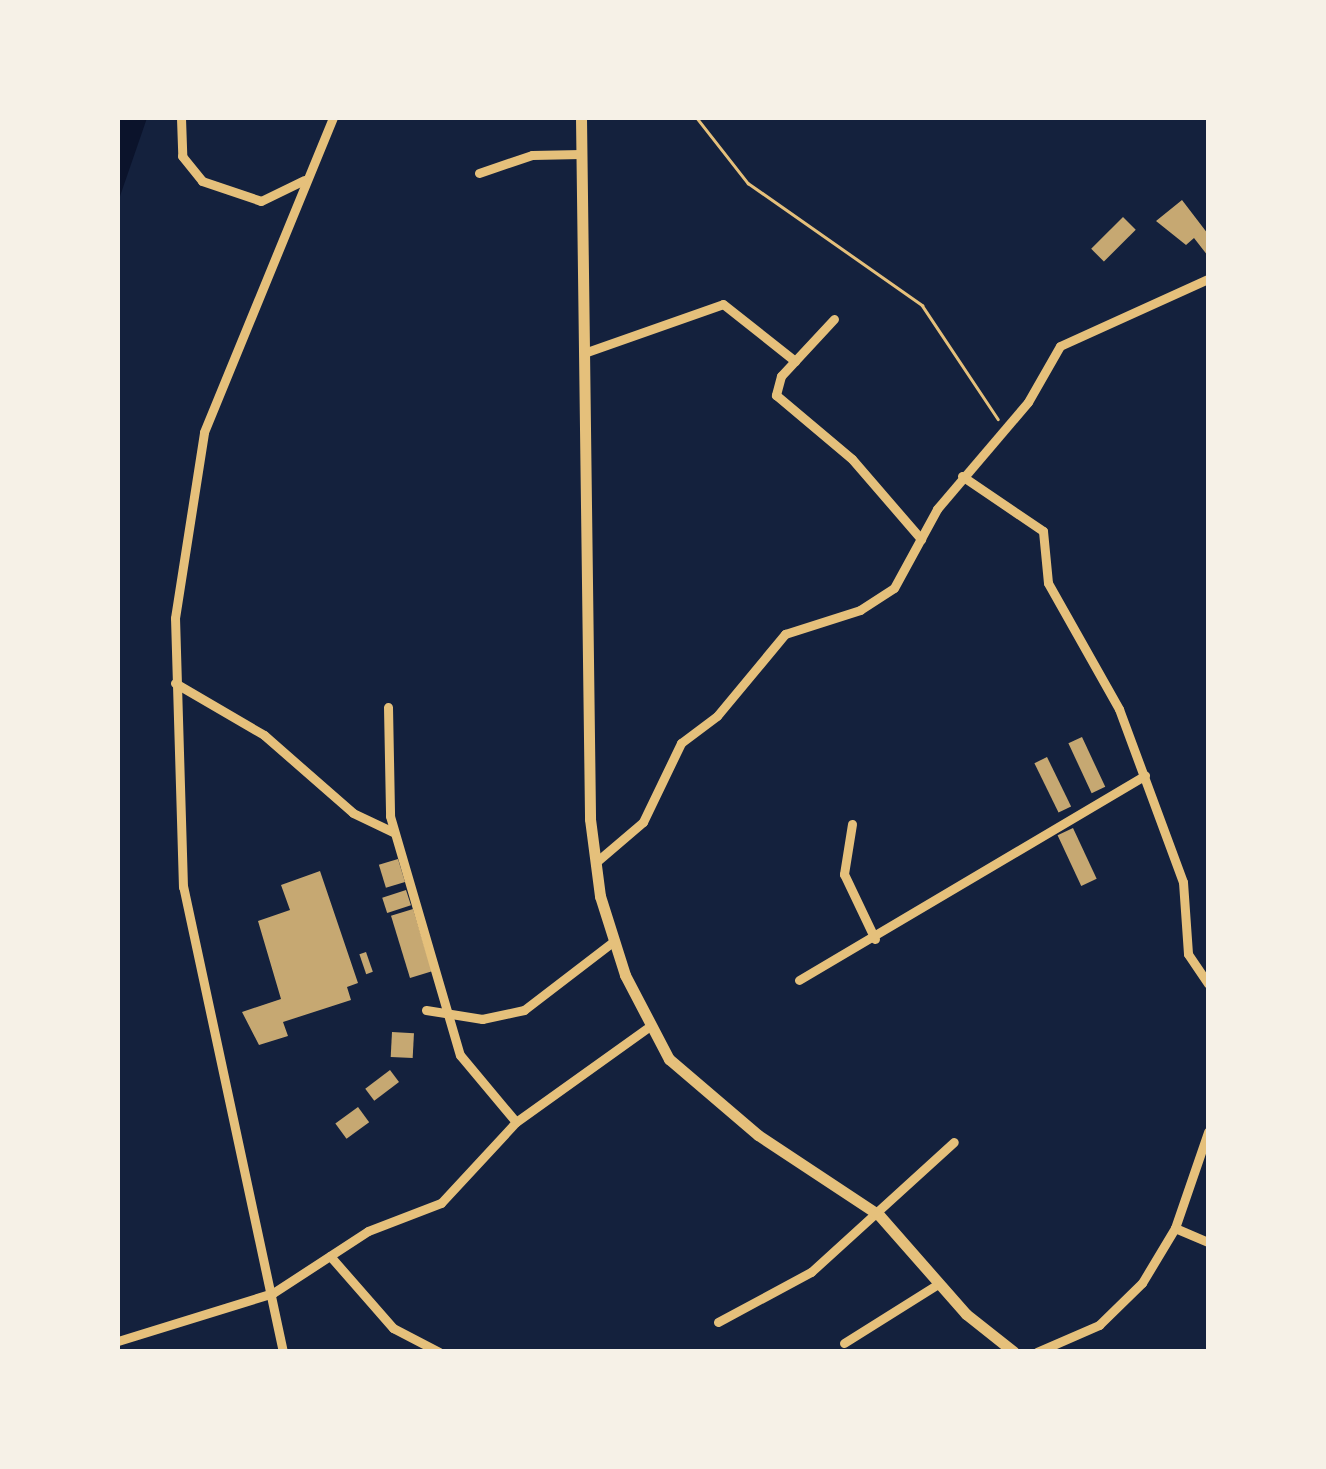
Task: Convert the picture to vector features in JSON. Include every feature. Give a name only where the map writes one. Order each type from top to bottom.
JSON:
[{"type":"street","points":[[181,118],[182,156],[202,181],[261,201],[304,180]]},
{"type":"street","points":[[282,1352],[188,920],[175,684],[185,522],[204,432],[332,118]]},
{"type":"street","points":[[581,118],[595,863],[614,942],[646,1029],[758,1135],[879,1215],[999,1347],[1014,1352]]},
{"type":"street","points":[[479,173],[532,155],[581,154]]},
{"type":"street","points":[[595,863],[642,822],[681,743],[716,716],[784,634],[876,603],[962,476],[1005,428],[1060,346],[1208,278]]},
{"type":"street","points":[[584,353],[723,304],[795,361]]},
{"type":"street","points":[[834,319],[795,361],[776,395],[852,459],[922,539]]},
{"type":"street","points":[[962,476],[1043,531],[1048,583],[1081,630],[1145,775],[1183,882],[1188,954],[1208,984]]},
{"type":"street","points":[[175,684],[264,735],[354,813],[393,832]]},
{"type":"street","points":[[388,707],[382,755],[393,832],[467,1067],[516,1122]]},
{"type":"street","points":[[799,980],[875,939],[1145,775]]},
{"type":"street","points":[[852,824],[844,874],[875,939]]},
{"type":"street","points":[[426,1010],[450,1014],[524,1010],[614,942]]},
{"type":"street","points":[[118,1342],[268,1294],[330,1256],[462,1190],[516,1122],[646,1029]]},
{"type":"street","points":[[1037,1352],[1114,1314],[1175,1228],[1208,1132]]},
{"type":"street","points":[[718,1322],[811,1272],[879,1215],[954,1142]]},
{"type":"street","points":[[1175,1228],[1208,1242]]},
{"type":"street","points":[[330,1256],[393,1328],[438,1352]]},
{"type":"street","points":[[844,1343],[938,1284]]},
{"type":"path","points":[[696,118],[748,183],[922,305],[1005,428]]},
{"type":"water","points":[[118,118],[147,118],[118,202]]},
{"type":"building","points":[[1182,200],[1208,234],[1208,256],[1194,238],[1186,245],[1156,221]]},
{"type":"building","points":[[1123,217],[1136,230],[1104,262],[1091,249]]},
{"type":"building","points":[[1082,737],[1105,787],[1092,793],[1068,743]]},
{"type":"building","points":[[1047,757],[1071,806],[1059,813],[1034,763]]},
{"type":"building","points":[[1073,828],[1097,879],[1081,886],[1058,835]]},
{"type":"building","points":[[398,859],[405,882],[386,888],[379,865]]},
{"type":"building","points":[[320,871],[358,983],[347,987],[351,1000],[283,1022],[288,1036],[259,1045],[242,1012],[281,999],[258,921],[290,910],[281,885]]},
{"type":"building","points":[[406,890],[411,905],[387,913],[382,898]]},
{"type":"building","points":[[413,909],[432,971],[410,978],[391,916]]},
{"type":"building","points":[[366,952],[373,972],[366,974],[359,954]]},
{"type":"building","points":[[392,1032],[414,1033],[413,1058],[391,1057]]},
{"type":"building","points":[[390,1070],[399,1082],[374,1101],[365,1089]]},
{"type":"building","points":[[358,1107],[369,1122],[347,1139],[335,1123]]}]
